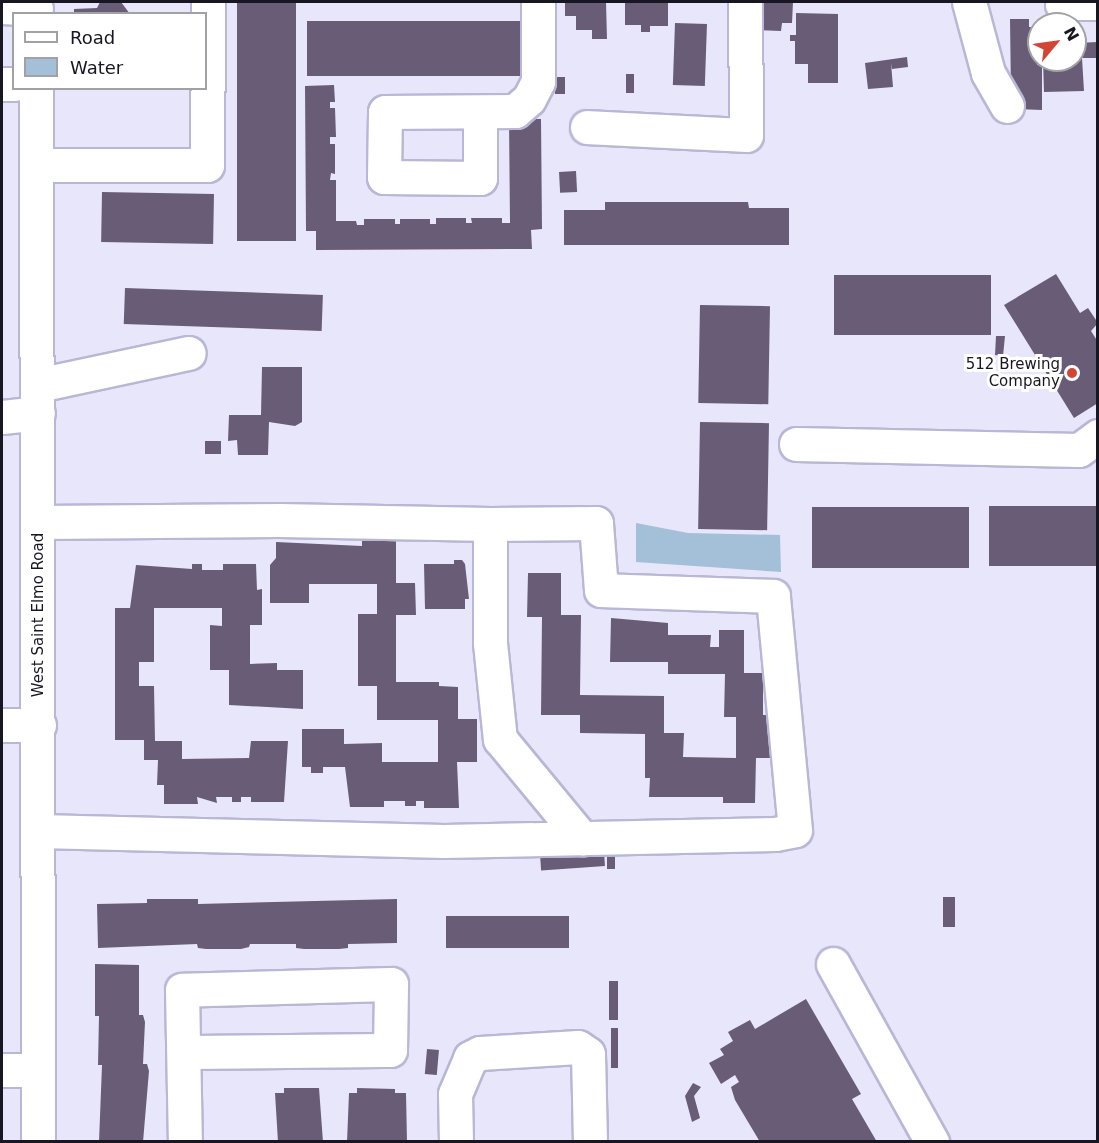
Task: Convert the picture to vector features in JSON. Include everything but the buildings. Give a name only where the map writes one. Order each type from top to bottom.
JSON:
[{"type":"street","points":[[37,165],[207,165],[208,2]]},
{"type":"street","points":[[480,112],[515,111],[538,81],[538,2]]},
{"type":"street","points":[[969,2],[988,73],[1007,106]]},
{"type":"street","points":[[1062,4],[1098,3]]},
{"type":"street","points":[[2,7],[36,8]]},
{"type":"street","points":[[587,127],[746,135],[739,7]]},
{"type":"street","name":"West Saint Elmo Road","points":[[36,90],[38,1142]]},
{"type":"street","points":[[2,417],[38,399],[189,353]]},
{"type":"street","points":[[796,444],[1078,450],[1098,436]]},
{"type":"street","points":[[38,522],[279,520],[490,524],[596,523],[601,590],[773,596],[795,830],[775,834],[444,841],[39,831]]},
{"type":"street","points":[[490,524],[490,643],[500,739],[582,838]]},
{"type":"street","points":[[2,725],[39,725]]},
{"type":"street","points":[[833,964],[932,1142]]},
{"type":"street","points":[[185,1052],[390,1050],[391,984],[182,990],[185,1142]]},
{"type":"street","points":[[456,1142],[455,1094],[470,1058],[480,1053],[578,1047],[588,1054],[590,1142]]},
{"type":"street","points":[[2,1070],[37,1070]]},
{"type":"water","points":[[636,523],[688,533],[780,535],[781,572],[636,562]]},
{"type":"place","name":"512 Brewing Company","points":[[1072,373]]}]
